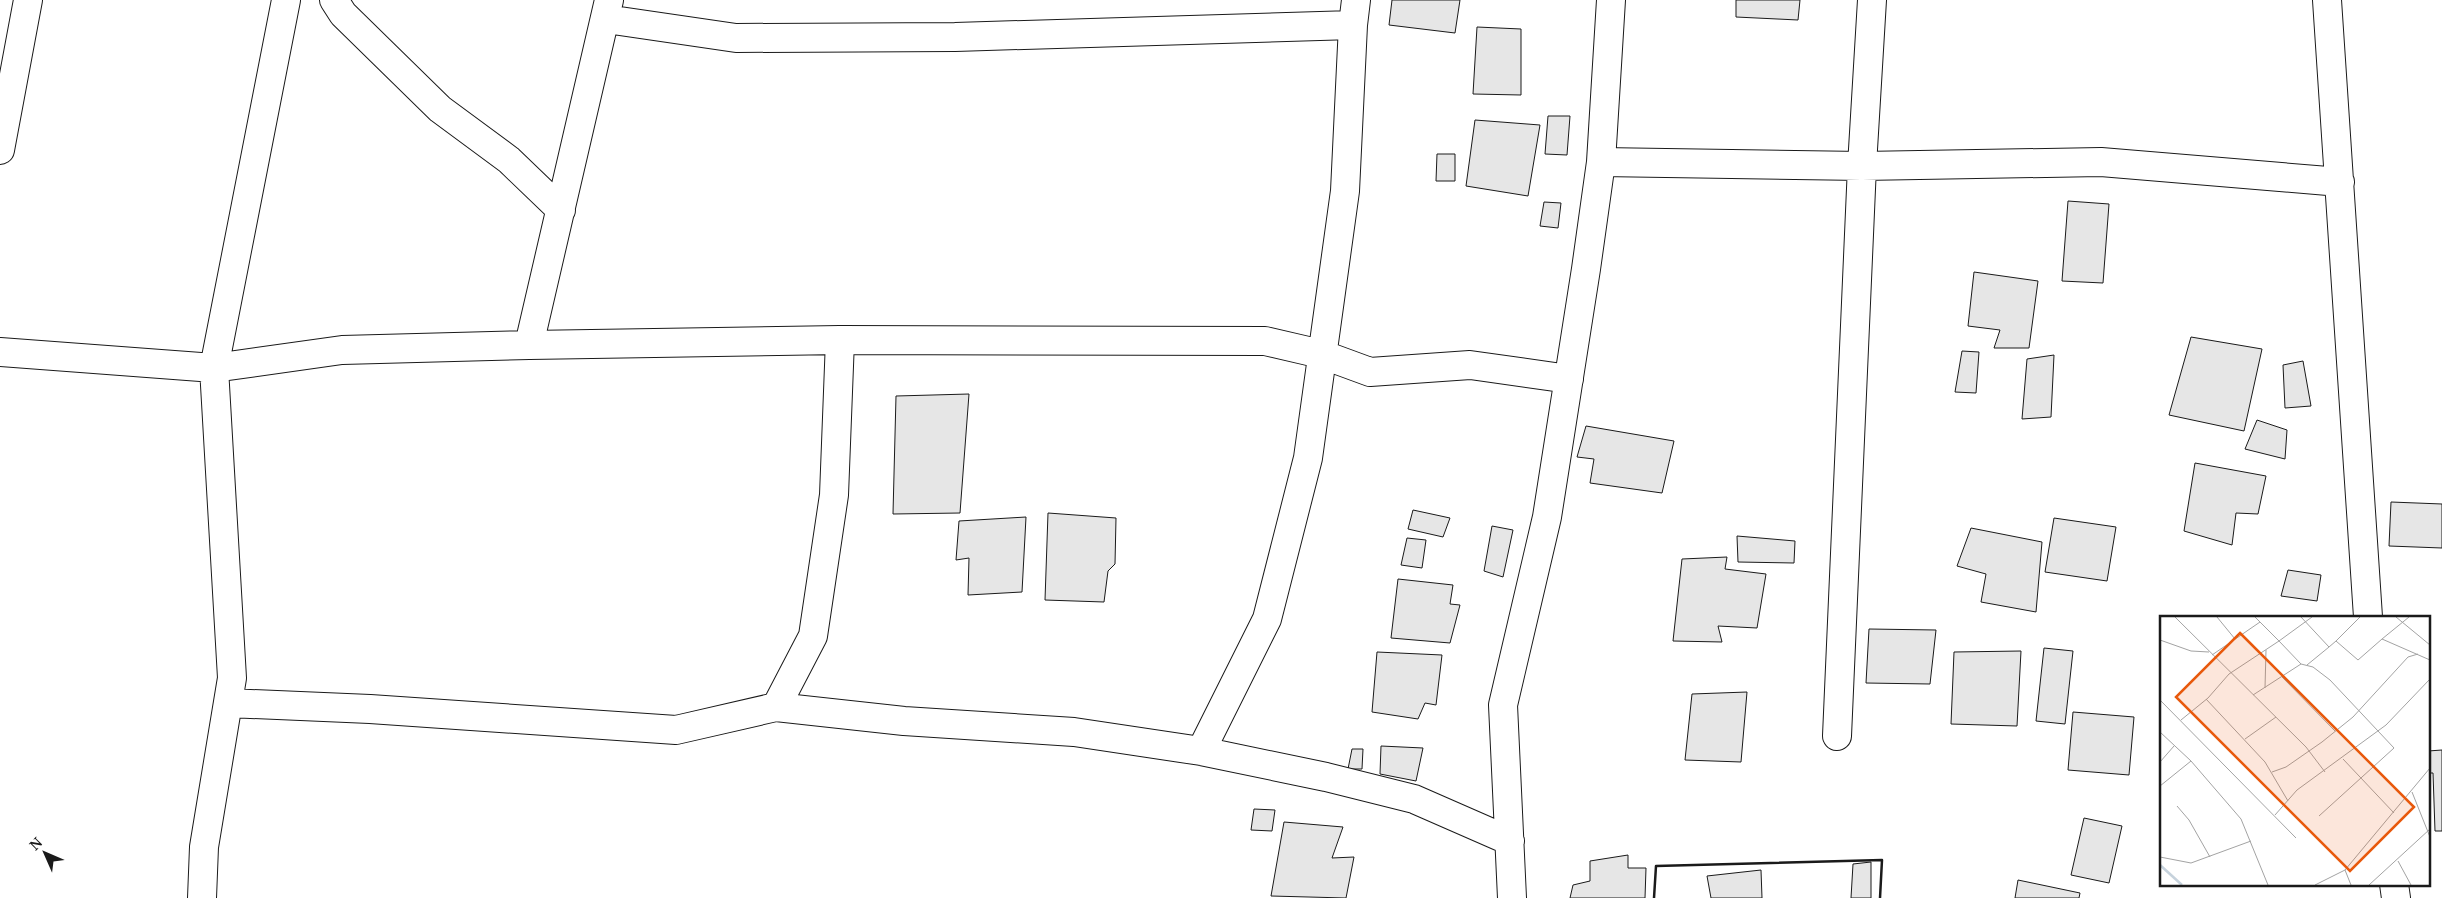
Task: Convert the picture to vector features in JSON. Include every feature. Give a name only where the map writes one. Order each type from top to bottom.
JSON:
[{"type":"street","points":[[0,150],[6,79],[28,0]]},
{"type":"street","points":[[202,898],[204,848],[232,678],[214,368],[286,0]]},
{"type":"street","points":[[334,0],[343,14],[440,109],[510,160],[561,210]]},
{"type":"street","points":[[1512,898],[1503,705],[1547,517],[1569,379],[1601,162],[1611,0]]},
{"type":"street","points":[[1837,736],[1862,166],[1872,0]]},
{"type":"street","points":[[2328,0],[2368,616]]},
{"type":"street","points":[[529,345],[608,10],[736,38],[956,37],[1354,12],[1345,191],[1308,458],[1267,619],[1201,750]]},
{"type":"street","points":[[1601,162],[1862,166],[2101,162],[2340,182]]},
{"type":"street","points":[[0,352],[214,368],[342,350],[529,345],[840,340],[1264,341],[1321,354],[1370,372],[1470,365],[1569,379]]},
{"type":"street","points":[[776,707],[813,636],[834,495],[840,340]]},
{"type":"street","points":[[228,703],[370,709],[676,730],[776,707],[904,720],[1074,732],[1201,750],[1326,777],[1414,799],[1510,841]]},
{"type":"building","points":[[1392,0],[1460,0],[1455,33],[1389,25]]},
{"type":"building","points":[[1736,0],[1800,0],[1798,20],[1736,17]]},
{"type":"building","points":[[1477,27],[1521,29],[1521,95],[1473,94]]},
{"type":"building","points":[[1548,116],[1570,116],[1567,155],[1545,154]]},
{"type":"building","points":[[1475,120],[1540,125],[1528,196],[1466,186]]},
{"type":"building","points":[[1437,154],[1455,154],[1455,181],[1436,181]]},
{"type":"building","points":[[2068,201],[2109,204],[2103,283],[2062,281]]},
{"type":"building","points":[[1544,202],[1561,203],[1558,228],[1540,226]]},
{"type":"building","points":[[1974,272],[2038,281],[2029,348],[1994,348],[2000,330],[1968,326]]},
{"type":"building","points":[[2191,337],[2262,349],[2244,431],[2169,415]]},
{"type":"building","points":[[1962,351],[1979,352],[1976,393],[1955,392]]},
{"type":"building","points":[[2054,355],[2051,417],[2022,419],[2027,359]]},
{"type":"building","points":[[2303,361],[2311,406],[2285,408],[2283,365]]},
{"type":"building","points":[[969,394],[960,513],[893,514],[896,396]]},
{"type":"building","points":[[2257,420],[2287,430],[2285,459],[2245,449]]},
{"type":"building","points":[[1586,426],[1674,441],[1662,493],[1590,483],[1594,459],[1577,457]]},
{"type":"building","points":[[2195,463],[2266,476],[2258,514],[2236,513],[2232,545],[2184,531]]},
{"type":"building","points":[[2391,502],[2442,504],[2442,548],[2389,546]]},
{"type":"building","points":[[1413,510],[1450,518],[1443,537],[1408,529]]},
{"type":"building","points":[[1048,513],[1116,518],[1115,564],[1108,571],[1104,602],[1045,600]]},
{"type":"building","points":[[1026,517],[1022,592],[968,595],[969,558],[956,560],[959,521]]},
{"type":"building","points":[[2054,518],[2116,527],[2107,581],[2045,572]]},
{"type":"building","points":[[1492,526],[1513,530],[1503,577],[1484,571]]},
{"type":"building","points":[[1971,528],[2042,542],[2036,612],[1981,602],[1986,574],[1957,566]]},
{"type":"building","points":[[1737,536],[1795,541],[1794,563],[1738,562]]},
{"type":"building","points":[[1407,538],[1426,540],[1422,568],[1401,565]]},
{"type":"building","points":[[1727,557],[1725,569],[1766,574],[1757,628],[1718,626],[1722,642],[1673,641],[1682,559]]},
{"type":"building","points":[[2288,570],[2321,575],[2317,601],[2281,596]]},
{"type":"building","points":[[1398,579],[1453,585],[1450,604],[1460,605],[1450,643],[1391,638]]},
{"type":"building","points":[[1869,629],[1936,630],[1930,684],[1866,683]]},
{"type":"building","points":[[2044,648],[2073,651],[2065,724],[2036,721]]},
{"type":"building","points":[[2021,651],[2017,726],[1951,724],[1954,652]]},
{"type":"building","points":[[1377,652],[1442,655],[1436,705],[1425,703],[1418,719],[1372,712]]},
{"type":"building","points":[[1747,692],[1741,762],[1685,760],[1692,694]]},
{"type":"building","points":[[2073,712],[2134,717],[2129,775],[2068,770]]},
{"type":"building","points":[[1381,746],[1423,748],[1416,781],[1380,774]]},
{"type":"building","points":[[1352,749],[1363,749],[1362,769],[1348,769]]},
{"type":"building","points":[[2442,750],[2442,831],[2435,831],[2433,773],[2430,773],[2430,751]]},
{"type":"building","points":[[1254,809],[1275,810],[1272,831],[1251,830]]},
{"type":"building","points":[[2084,818],[2122,826],[2109,883],[2071,875]]},
{"type":"building","points":[[1284,822],[1343,827],[1332,858],[1354,857],[1346,898],[1271,896]]},
{"type":"building","points":[[1628,855],[1628,868],[1646,868],[1645,898],[1570,898],[1573,885],[1590,881],[1590,861]]},
{"type":"building","points":[[1871,862],[1871,898],[1851,898],[1853,864]]},
{"type":"building","points":[[1761,870],[1762,898],[1711,898],[1707,876]]},
{"type":"building","points":[[2018,880],[2080,893],[2079,898],[2015,898]]},
{"type":"wall","points":[[1654,898],[1656,866],[1882,860],[1880,898]]}]
